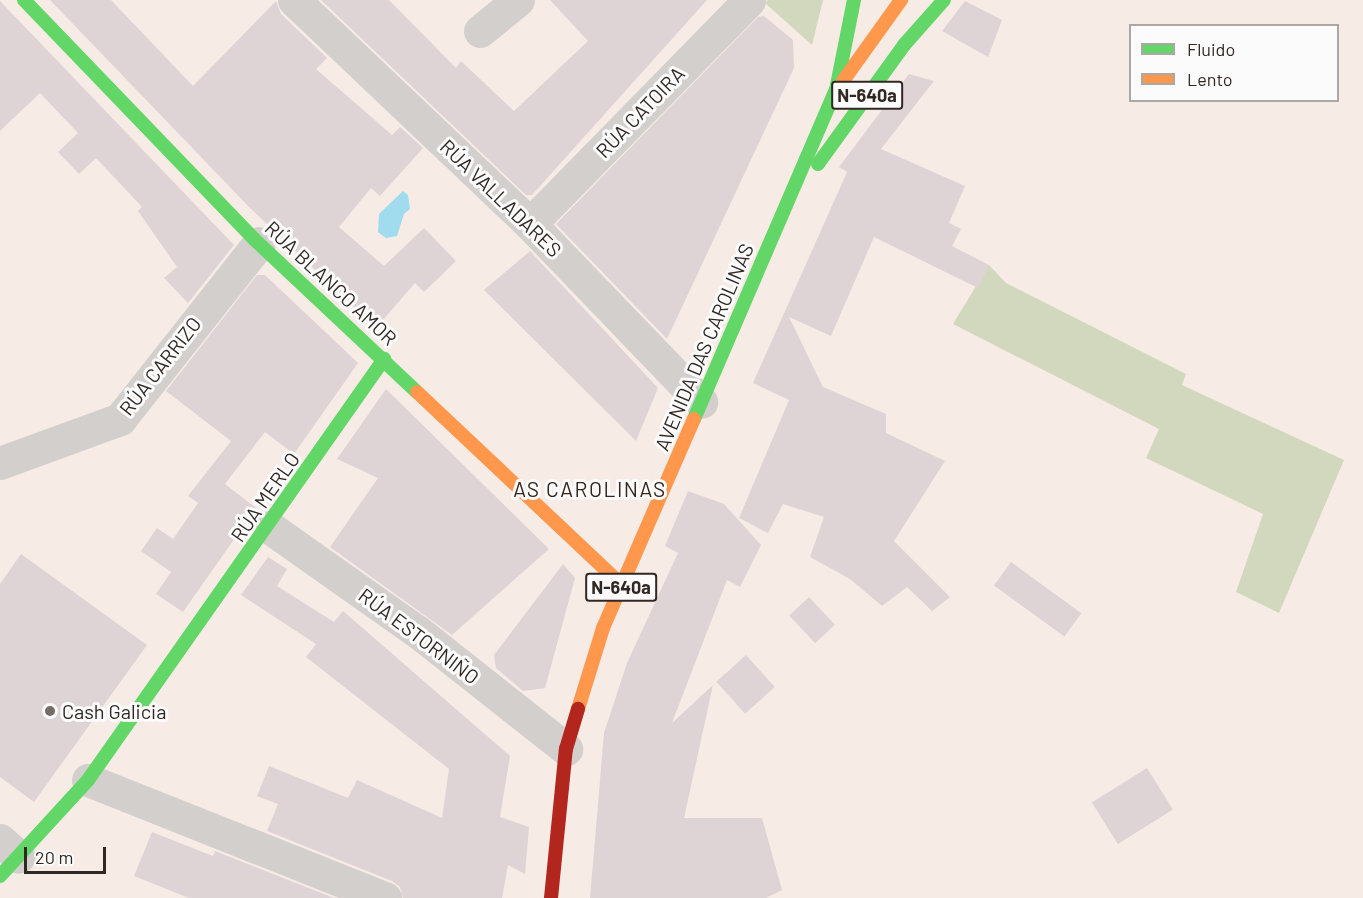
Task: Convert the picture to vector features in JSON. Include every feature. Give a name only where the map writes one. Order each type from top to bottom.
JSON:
[{"type":"street","name":"RÚA BLANCO AMOR","points":[[24,0],[259,243],[384,359],[599,568],[622,585]]},
{"type":"street","name":"RÚA VALLADARES","points":[[294,0],[530,224],[701,402]]},
{"type":"street","points":[[480,31],[518,0]]},
{"type":"street","name":"RÚA CATOIRA","points":[[530,224],[749,0]]},
{"type":"street","name":"N-640a","points":[[792,192],[836,90],[854,0]]},
{"type":"street","name":"N-640a","points":[[836,90],[901,0]]},
{"type":"street","name":"N-640a","points":[[792,192],[833,147],[904,45],[944,0]]},
{"type":"street","name":"AVENIDA DAS CAROLINAS","points":[[551,898],[566,749],[603,628],[792,192]]},
{"type":"street","name":"RÚA CARRIZO","points":[[0,463],[120,419],[259,243]]},
{"type":"street","name":"RÚA MERLO","points":[[88,780],[269,527],[384,359]]},
{"type":"street","name":"RÚA ESTORNIÑO","points":[[269,527],[418,632],[566,749]]},
{"type":"street","points":[[6,858],[88,780],[385,898]]},
{"type":"green space","points":[[768,0],[823,0],[812,45],[765,3]]},
{"type":"green space","points":[[989,265],[1006,283],[1186,374],[1182,385],[1344,460],[1279,613],[1236,592],[1263,514],[1146,458],[1159,429],[953,324]]},
{"type":"water","points":[[403,191],[408,195],[410,209],[404,214],[397,236],[386,238],[378,232],[379,214]]},
{"type":"building","points":[[50,0],[111,0],[193,86],[276,1],[281,14],[327,58],[316,69],[392,135],[400,127],[423,148],[380,196],[371,188],[339,227],[384,266],[424,228],[456,261],[424,292],[415,283],[376,328],[251,209]]},
{"type":"building","points":[[321,0],[389,0],[456,68],[461,61],[514,111],[588,41],[550,0],[707,0],[532,195],[526,195]]},
{"type":"building","points":[[0,1],[234,245],[188,303],[164,278],[177,267],[138,211],[142,207],[96,158],[79,174],[58,152],[78,133],[40,93],[0,131]]},
{"type":"building","points":[[965,1],[1002,20],[988,57],[942,31]]},
{"type":"building","points":[[764,16],[793,40],[794,68],[667,339],[556,224],[758,17]]},
{"type":"building","points":[[909,74],[934,81],[881,149],[965,186],[949,223],[961,229],[952,246],[989,265],[978,288],[874,237],[831,336],[789,317],[823,387],[886,414],[886,433],[945,461],[894,541],[950,597],[932,611],[907,587],[882,606],[850,579],[810,557],[824,517],[783,504],[768,533],[739,518],[789,400],[753,383],[847,172],[839,167]]},
{"type":"building","points":[[530,251],[658,388],[636,441],[484,290]]},
{"type":"building","points":[[257,275],[265,275],[358,363],[294,454],[265,432],[225,484],[256,508],[183,612],[156,594],[171,572],[141,551],[157,528],[173,539],[198,503],[188,496],[231,441],[166,391]]},
{"type":"building","points":[[386,389],[549,549],[452,635],[330,547],[378,478],[337,459]]},
{"type":"building","points":[[688,491],[724,504],[761,545],[740,587],[727,580],[672,723],[713,685],[684,818],[762,818],[782,890],[766,898],[590,898],[604,733],[627,663],[678,553],[665,546]]},
{"type":"building","name":"Cash Galicia","points":[[21,554],[147,645],[34,802],[0,777],[0,584]]},
{"type":"building","points":[[268,557],[287,569],[277,586],[334,622],[343,611],[510,756],[500,817],[529,827],[525,874],[508,865],[502,898],[403,898],[400,887],[392,881],[267,831],[278,804],[257,796],[269,766],[348,798],[357,780],[442,818],[449,769],[306,657],[316,644],[241,595]]},
{"type":"building","points":[[1011,562],[1081,613],[1064,637],[994,585]]},
{"type":"building","points":[[563,564],[575,578],[545,688],[523,691],[496,668],[494,655]]},
{"type":"building","points":[[809,597],[835,625],[815,643],[789,615]]},
{"type":"building","points":[[746,655],[775,687],[745,714],[716,682]]},
{"type":"building","points":[[1147,768],[1173,810],[1118,844],[1092,802]]},
{"type":"building","points":[[152,832],[213,856],[215,851],[334,898],[189,898],[134,876]]},
{"type":"traffic: fast","points":[[24,0],[254,239],[417,392]]},
{"type":"traffic: fast","points":[[694,419],[836,90],[854,0]]},
{"type":"traffic: fast","points":[[818,164],[904,45],[944,0]]},
{"type":"traffic: fast","points":[[0,876],[88,780],[384,359]]},
{"type":"traffic: slow","points":[[843,81],[901,0]]},
{"type":"traffic: slow","points":[[417,392],[622,585]]},
{"type":"traffic: slow","points":[[578,709],[603,628],[694,419]]},
{"type":"traffic: jam","points":[[551,898],[566,749],[578,709]]},
{"type":"place","name":"Cash Galicia","points":[[50,711]]},
{"type":"district","name":"AS CAROLINAS","points":[[590,489]]}]
